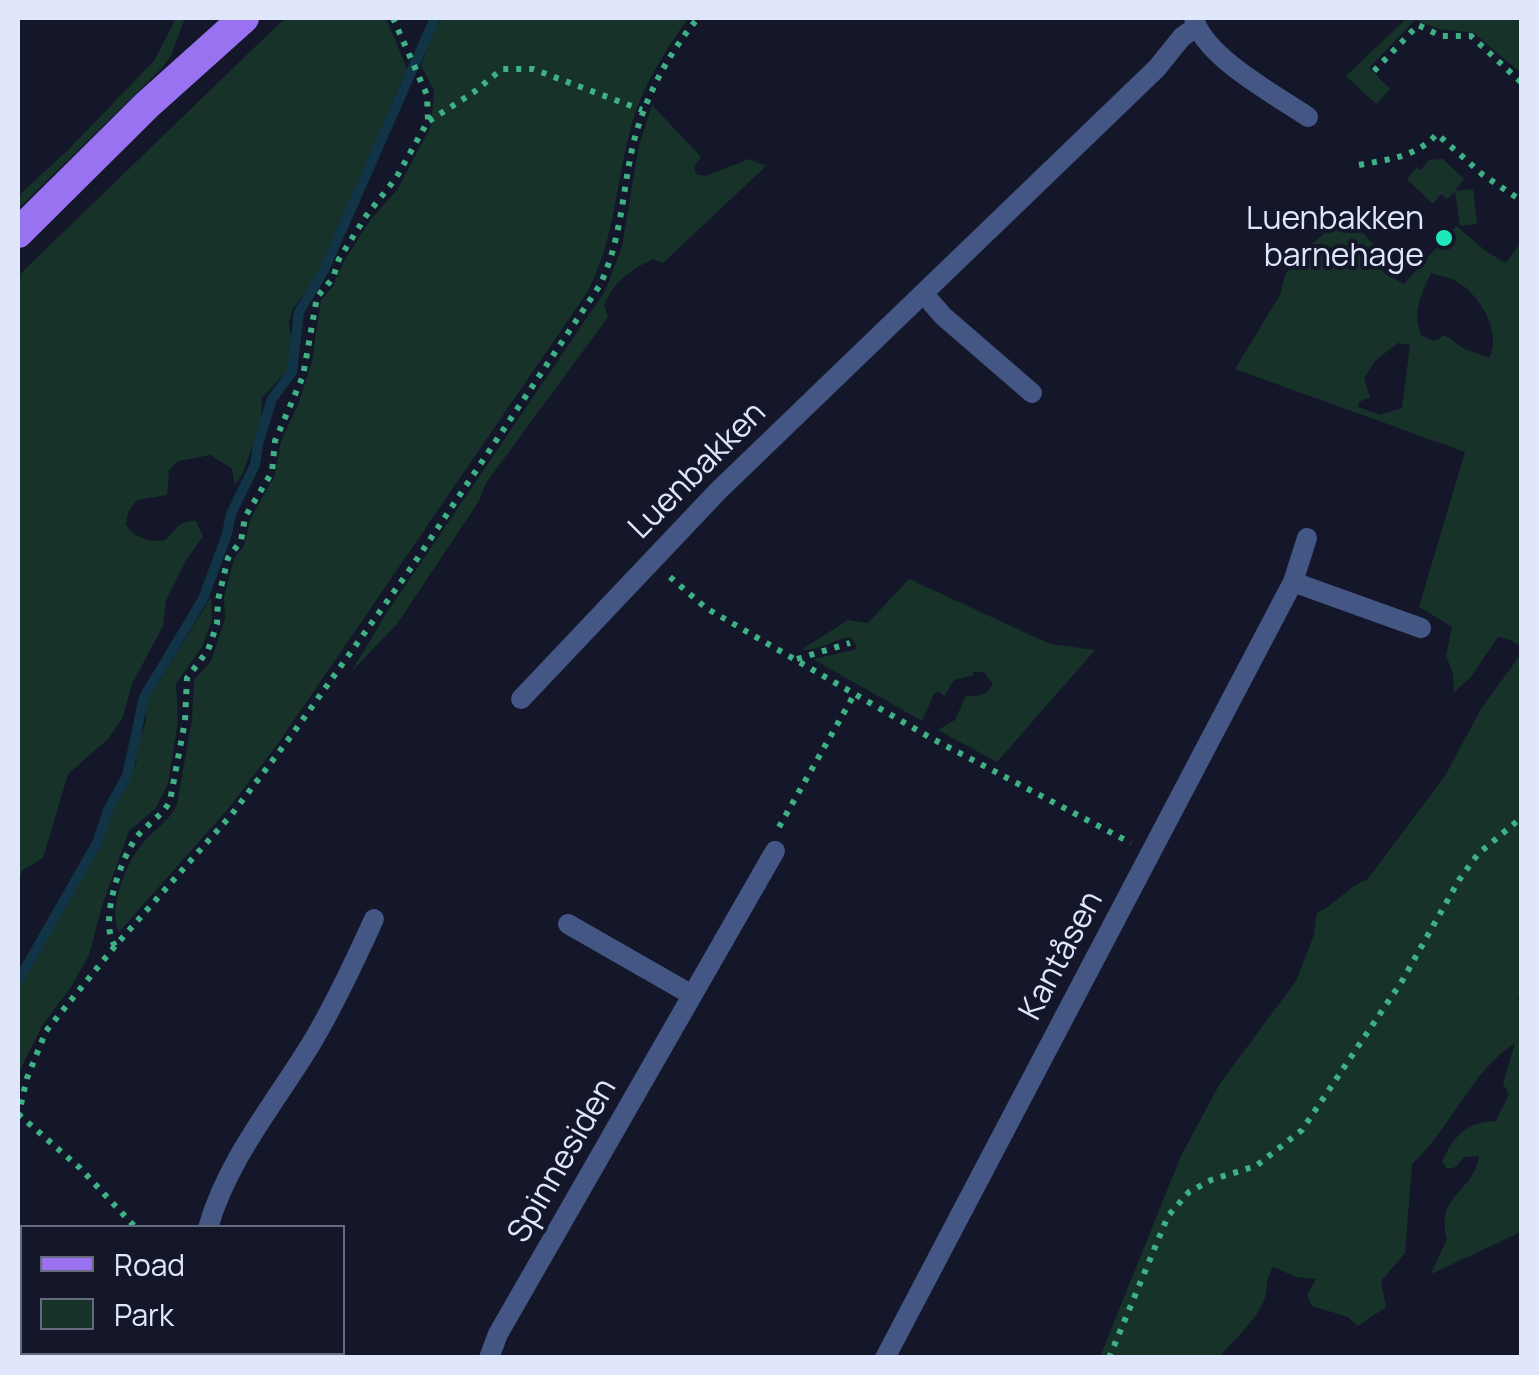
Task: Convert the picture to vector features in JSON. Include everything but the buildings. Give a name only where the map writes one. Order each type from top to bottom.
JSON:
[{"type":"main road","points":[[18,233],[148,105],[244,18]]},
{"type":"street","name":"Luenbakken","points":[[521,699],[652,558],[1157,68],[1195,22],[1212,48],[1308,117]]},
{"type":"street","points":[[924,294],[942,316],[1032,393]]},
{"type":"street","name":"Kantåsen","points":[[885,1358],[1293,582],[1307,538]]},
{"type":"street","points":[[1293,582],[1421,628]]},
{"type":"street","name":"Spinnesiden","points":[[489,1358],[498,1334],[775,851]]},
{"type":"street","points":[[209,1225],[241,1153],[322,1024],[374,918]]},
{"type":"street","points":[[568,924],[692,995]]},
{"type":"path","points":[[394,18],[427,95],[428,122]]},
{"type":"path","points":[[133,1225],[80,1168],[18,1115],[27,1078],[46,1031],[115,946],[222,826],[291,736],[412,565],[600,285],[618,237],[642,110],[671,56],[698,18]]},
{"type":"path","points":[[1374,70],[1418,25],[1441,36],[1472,36],[1522,83]]},
{"type":"path","points":[[115,946],[109,938],[112,900],[134,840],[170,801],[185,722],[187,678],[208,650],[217,624],[228,558],[241,541],[245,517],[272,472],[274,441],[303,376],[317,297],[332,278],[339,258],[390,188],[428,122],[502,69],[533,69],[642,110]]},
{"type":"path","points":[[1359,165],[1424,149],[1437,134],[1483,175],[1522,201]]},
{"type":"path","points":[[652,558],[706,608],[929,737],[1103,826],[1149,856]]},
{"type":"path","points":[[796,659],[850,643]]},
{"type":"path","points":[[775,851],[774,836],[855,693]]},
{"type":"path","points":[[1110,1358],[1168,1216],[1189,1192],[1211,1180],[1256,1166],[1302,1130],[1402,981],[1458,880],[1478,854],[1522,816]]},
{"type":"green space","points":[[176,18],[185,18],[171,56],[161,69],[18,209],[18,196],[154,61]]},
{"type":"green space","points":[[285,18],[386,18],[407,69],[314,281],[293,308],[289,323],[293,350],[289,369],[262,398],[261,421],[243,473],[235,485],[232,469],[211,455],[178,461],[169,470],[167,495],[137,500],[128,512],[126,525],[143,538],[165,540],[181,524],[190,521],[196,521],[203,536],[166,600],[163,626],[132,684],[123,717],[108,739],[68,774],[43,858],[22,871],[18,886],[18,276]]},
{"type":"green space","points":[[444,18],[688,18],[641,97],[610,230],[588,291],[277,745],[228,809],[119,932],[117,900],[129,865],[144,841],[177,804],[192,720],[194,680],[211,661],[225,619],[224,597],[234,559],[244,546],[251,518],[275,475],[281,441],[312,361],[321,300],[371,219],[397,190],[431,126],[434,91],[421,65],[436,25]]},
{"type":"green space","points":[[1407,18],[1521,18],[1521,73],[1474,33],[1439,29],[1415,20],[1369,68],[1390,89],[1376,104],[1346,76]]},
{"type":"green space","points":[[652,105],[701,157],[694,167],[696,174],[706,176],[749,159],[766,166],[663,263],[653,259],[617,283],[604,306],[608,317],[486,483],[479,501],[397,624],[351,672],[386,614],[605,291],[622,247],[639,145]]},
{"type":"green space","points":[[1443,159],[1464,179],[1447,199],[1441,194],[1433,204],[1407,179],[1429,160]]},
{"type":"green space","points":[[1473,189],[1477,224],[1460,226],[1455,191]]},
{"type":"green space","points":[[1345,216],[1390,260],[1382,272],[1404,284],[1456,226],[1506,263],[1521,242],[1521,647],[1498,637],[1470,678],[1454,692],[1453,673],[1446,656],[1452,627],[1419,607],[1465,452],[1235,369],[1280,295],[1285,275],[1307,248]],"holes":[[[1431,273],[1458,282],[1483,308],[1493,339],[1489,358],[1464,349],[1445,335],[1434,341],[1421,335],[1418,311]],[[1398,343],[1410,345],[1402,408],[1380,415],[1358,407],[1359,402],[1370,397],[1364,378],[1376,360]]]},
{"type":"green space","points":[[909,579],[1050,644],[1095,650],[997,762],[938,730],[955,720],[966,696],[991,688],[993,684],[984,672],[954,680],[944,696],[938,691],[934,694],[922,721],[813,659],[854,650],[857,647],[851,637],[801,650],[848,620],[868,623]]},
{"type":"green space","points":[[211,597],[212,620],[202,647],[176,684],[178,721],[168,784],[156,808],[129,831],[89,955],[42,1026],[18,1074],[18,980],[24,980],[101,844],[109,817],[137,761],[134,755],[146,721],[146,703]]},
{"type":"green space","points":[[1521,654],[1522,993],[1517,1000],[1522,1002],[1521,1232],[1431,1274],[1447,1239],[1446,1212],[1470,1179],[1479,1156],[1464,1157],[1456,1167],[1447,1169],[1442,1161],[1463,1132],[1476,1124],[1496,1121],[1509,1094],[1503,1084],[1515,1043],[1485,1069],[1412,1164],[1405,1253],[1381,1281],[1386,1307],[1358,1326],[1348,1317],[1312,1306],[1307,1295],[1316,1279],[1296,1277],[1273,1267],[1257,1314],[1219,1357],[1100,1357],[1181,1156],[1219,1085],[1296,981],[1314,935],[1317,913],[1367,880],[1445,776],[1481,709]]},
{"type":"waterway","points":[[18,981],[97,843],[108,810],[127,776],[144,697],[203,599],[231,514],[255,465],[272,399],[292,372],[299,312],[324,270],[435,18]]},
{"type":"place","name":"Luenbakken barnehage","points":[[1444,238]]}]
